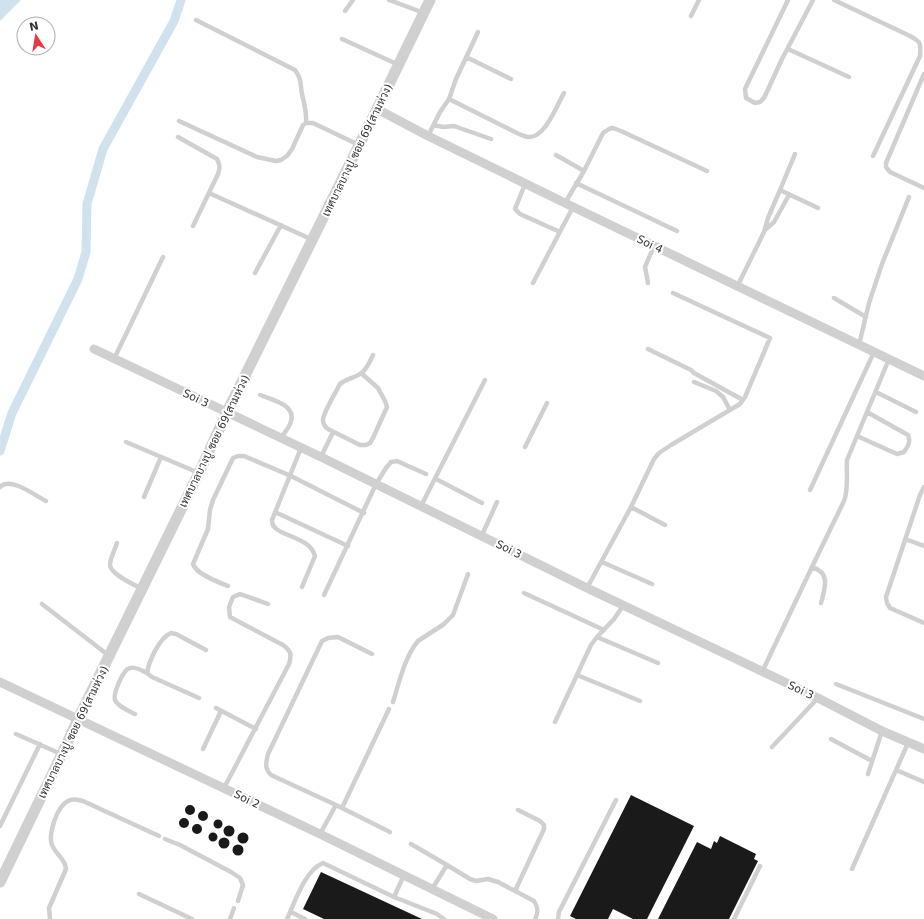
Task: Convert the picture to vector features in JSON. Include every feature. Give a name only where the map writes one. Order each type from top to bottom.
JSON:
[{"type":"street","name":"เทศบาลบางปู ซอย 69(สามห่วง)","points":[[0,882],[199,473],[227,412],[314,240],[430,0]]},
{"type":"street","name":"Soi 4","points":[[378,109],[428,136],[525,184],[924,376]]},
{"type":"street","name":"Soi 3","points":[[94,349],[321,457],[623,606],[924,750]]},
{"type":"street","name":"Soi 2","points":[[0,682],[320,834],[432,889],[482,917],[493,919]]},
{"type":"lane","points":[[345,11],[353,0]]},
{"type":"lane","points":[[389,0],[424,13]]},
{"type":"lane","points":[[691,16],[699,0]]},
{"type":"lane","points":[[788,0],[745,89],[746,98],[755,103],[760,102],[764,98],[813,0]]},
{"type":"lane","points":[[834,0],[910,36],[921,45],[920,56],[873,156]]},
{"type":"lane","points":[[196,20],[295,70],[301,82],[307,113],[306,123]]},
{"type":"lane","points":[[428,136],[440,112],[449,99],[456,79],[478,32]]},
{"type":"lane","points":[[342,39],[399,65]]},
{"type":"lane","points":[[788,49],[849,77]]},
{"type":"lane","points":[[466,57],[511,79]]},
{"type":"lane","points":[[924,74],[886,163],[886,167],[890,172],[924,188]]},
{"type":"lane","points":[[449,99],[528,138],[534,137],[543,131],[564,93]]},
{"type":"lane","points":[[179,121],[257,158],[276,161],[287,156],[292,149],[302,125],[306,123],[313,123],[360,146]]},
{"type":"lane","points":[[434,125],[443,127],[454,126],[491,139]]},
{"type":"lane","points":[[533,283],[560,232],[576,183],[584,171],[603,133],[609,129],[613,128],[707,170]]},
{"type":"lane","points":[[178,137],[217,159],[220,164],[220,168],[193,226]]},
{"type":"lane","points":[[737,286],[764,232],[768,218],[795,154]]},
{"type":"lane","points":[[556,156],[584,171]]},
{"type":"lane","points":[[576,183],[677,231]]},
{"type":"lane","points":[[525,184],[515,209],[520,214],[560,232]]},
{"type":"lane","points":[[780,190],[818,208]]},
{"type":"lane","points":[[209,193],[314,240]]},
{"type":"lane","points":[[764,232],[774,222],[789,195]]},
{"type":"lane","points":[[859,345],[882,264],[909,197]]},
{"type":"lane","points":[[255,273],[280,225]]},
{"type":"lane","points":[[648,282],[645,267],[654,246]]},
{"type":"lane","points":[[114,359],[163,257]]},
{"type":"lane","points":[[587,588],[631,507],[654,459],[659,453],[671,445],[730,410],[743,400],[770,338],[673,293]]},
{"type":"lane","points":[[834,298],[866,317]]},
{"type":"lane","points":[[648,349],[691,370],[743,400]]},
{"type":"lane","points":[[810,490],[874,352]]},
{"type":"lane","points":[[362,373],[378,388],[387,407],[373,438],[370,443],[366,445],[360,445],[333,432],[324,426],[323,421],[330,402],[340,384],[343,381],[362,373],[366,369],[373,355]]},
{"type":"lane","points":[[762,672],[844,501],[846,494],[847,460],[889,360]]},
{"type":"lane","points":[[421,506],[485,380]]},
{"type":"lane","points":[[694,382],[716,392],[723,397],[730,410]]},
{"type":"lane","points":[[876,392],[916,412]]},
{"type":"lane","points":[[260,395],[286,406],[290,410],[291,421],[281,438]]},
{"type":"lane","points":[[524,447],[547,403]]},
{"type":"lane","points":[[857,436],[897,454],[904,452],[908,447],[910,440],[908,435],[867,412]]},
{"type":"lane","points":[[321,457],[333,432]]},
{"type":"lane","points":[[126,442],[199,473]]},
{"type":"lane","points":[[301,448],[272,520],[273,528],[308,544],[314,551],[316,556],[302,587]]},
{"type":"lane","points":[[228,586],[200,573],[194,568],[193,564],[208,529],[210,510],[213,500],[233,458],[244,456],[291,476],[364,513]]},
{"type":"lane","points":[[144,497],[161,457]]},
{"type":"lane","points":[[324,596],[364,513],[376,484],[391,462],[397,461],[426,474]]},
{"type":"lane","points":[[436,479],[482,503]]},
{"type":"lane","points":[[0,487],[9,484],[17,485],[46,501]]},
{"type":"lane","points":[[924,487],[889,584],[886,597],[890,608],[924,623]]},
{"type":"lane","points":[[482,536],[497,502]]},
{"type":"lane","points":[[631,507],[665,525]]},
{"type":"lane","points":[[275,512],[348,546]]},
{"type":"lane","points":[[905,539],[924,546]]},
{"type":"lane","points":[[117,543],[110,564],[111,570],[142,589]]},
{"type":"lane","points":[[602,562],[652,584]]},
{"type":"lane","points":[[812,567],[819,569],[825,577],[826,585],[821,603]]},
{"type":"lane","points":[[392,702],[414,645],[449,620],[453,614],[468,574]]},
{"type":"lane","points":[[524,593],[604,630]]},
{"type":"lane","points":[[224,788],[256,729],[289,664],[292,655],[290,650],[283,645],[230,617],[229,607],[233,597],[240,594],[268,604]]},
{"type":"lane","points":[[42,604],[110,656]]},
{"type":"lane","points":[[555,722],[591,645],[614,619],[623,606]]},
{"type":"lane","points":[[147,674],[150,660],[162,640],[171,633],[176,634],[206,650]]},
{"type":"lane","points":[[372,654],[338,637],[328,638],[322,642],[268,754],[265,765],[267,771],[271,775],[390,832]]},
{"type":"lane","points":[[597,637],[658,663]]},
{"type":"lane","points":[[135,714],[116,702],[114,698],[115,692],[125,670],[129,668],[134,667],[199,698]]},
{"type":"lane","points":[[577,675],[640,702]]},
{"type":"lane","points":[[836,684],[924,719]]},
{"type":"lane","points":[[772,748],[818,698]]},
{"type":"lane","points":[[216,708],[256,729]]},
{"type":"lane","points":[[342,808],[389,709]]},
{"type":"lane","points":[[203,749],[221,711]]},
{"type":"lane","points":[[868,774],[882,731]]},
{"type":"lane","points":[[16,734],[62,754]]},
{"type":"lane","points":[[831,739],[872,761]]},
{"type":"lane","points":[[852,869],[908,742]]},
{"type":"lane","points":[[0,826],[40,744]]},
{"type":"lane","points":[[896,770],[924,782]]},
{"type":"lane","points":[[50,919],[49,908],[66,869],[65,862],[53,846],[51,838],[52,825],[62,804],[73,799],[83,801],[160,836]]},
{"type":"lane","points":[[558,919],[559,912],[616,800]]},
{"type":"lane","points":[[320,834],[336,805]]},
{"type":"lane","points":[[515,891],[544,829],[544,825],[540,821],[518,810]]},
{"type":"lane","points":[[165,839],[180,845],[240,878],[243,885],[238,901]]},
{"type":"lane","points":[[411,844],[470,879],[488,879],[498,882],[534,900],[538,911],[535,919]]},
{"type":"lane","points":[[287,919],[309,874],[316,866],[323,863],[394,897],[437,914],[444,919]]},
{"type":"lane","points":[[432,889],[447,865]]},
{"type":"lane","points":[[734,919],[760,866]]},
{"type":"lane","points":[[394,897],[404,875]]},
{"type":"lane","points":[[139,894],[192,919]]},
{"type":"lane","points":[[230,919],[234,908]]},
{"type":"lane","points":[[290,912],[305,919]]},
{"type":"water","points":[[0,0],[21,0],[0,21]]},
{"type":"building","points":[[631,795],[694,826],[647,919],[633,919],[613,909],[608,919],[576,919],[570,916]]},
{"type":"building","points":[[188,805],[192,805],[194,806],[194,814],[188,815],[185,812],[185,808]]},
{"type":"building","points":[[201,811],[205,811],[207,812],[207,820],[201,821],[198,818],[198,814]]},
{"type":"building","points":[[182,818],[186,818],[188,819],[188,827],[182,828],[179,825],[179,821]]},
{"type":"building","points":[[216,820],[220,820],[222,824],[220,828],[216,828],[214,826],[214,822]]},
{"type":"building","points":[[195,824],[199,824],[201,825],[201,833],[195,834],[192,831],[192,827]]},
{"type":"building","points":[[229,825],[233,827],[235,831],[233,835],[229,837],[225,835],[223,831],[225,827]]},
{"type":"building","points":[[243,832],[247,834],[249,838],[247,842],[243,844],[239,842],[237,838],[239,834]]},
{"type":"building","points":[[211,833],[215,833],[217,837],[215,841],[211,841],[209,839],[209,835]]},
{"type":"building","points":[[720,836],[756,854],[754,859],[758,861],[729,919],[658,919],[697,842],[711,849],[714,841],[717,843]]},
{"type":"building","points":[[224,837],[228,839],[230,843],[228,847],[224,849],[220,847],[218,843],[220,839]]},
{"type":"building","points":[[238,844],[242,846],[244,850],[242,854],[238,856],[234,854],[232,850],[234,846]]},
{"type":"building","points":[[321,872],[422,919],[324,919],[303,909]]},
{"type":"waterway","points":[[0,451],[12,413],[78,279],[86,252],[87,204],[103,149],[174,21],[181,0]]}]
